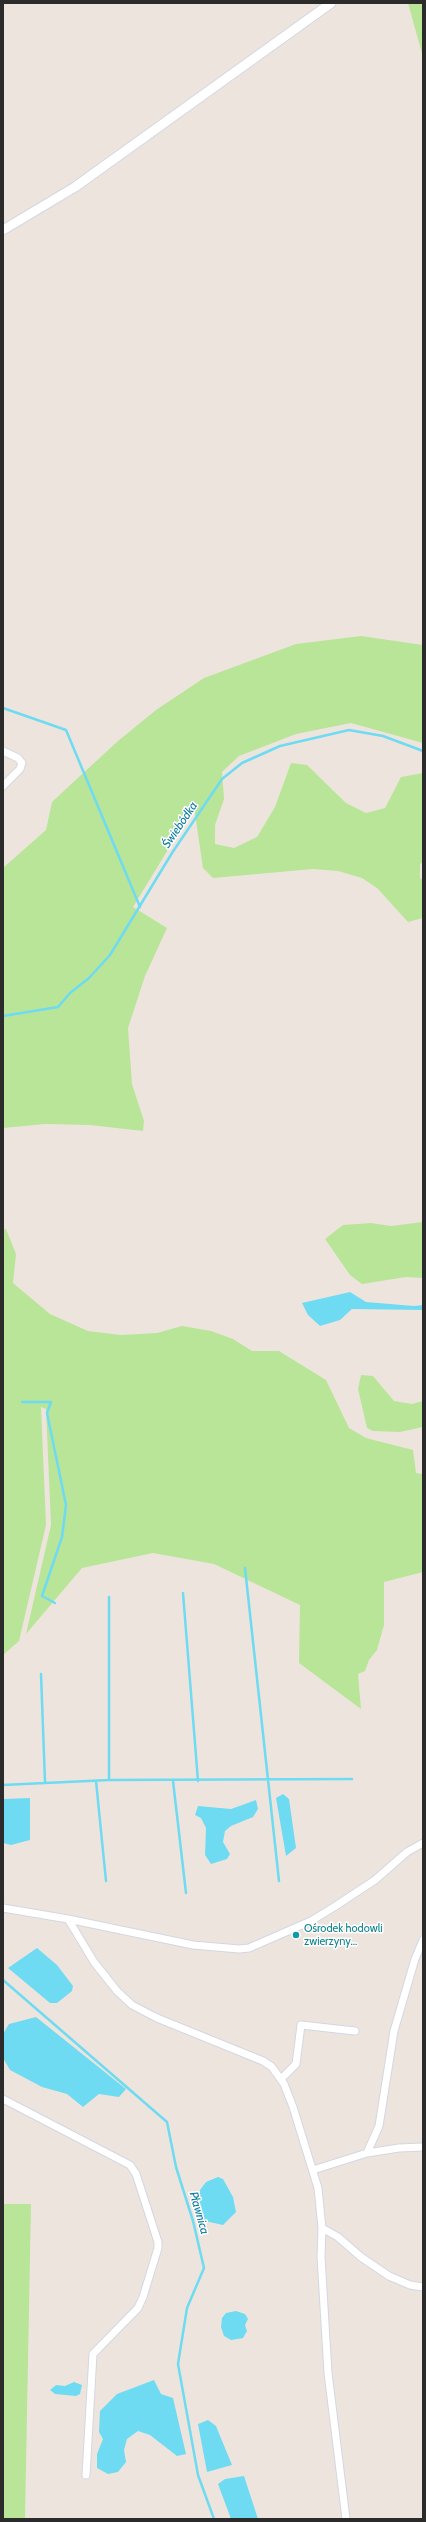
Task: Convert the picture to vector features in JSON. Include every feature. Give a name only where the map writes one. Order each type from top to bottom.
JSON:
[{"type":"street","points":[[3,230],[75,187],[331,3]]},
{"type":"street","points":[[3,751],[18,758],[22,763],[20,769],[3,786]]},
{"type":"street","points":[[3,1908],[68,1919],[193,1945],[239,1949],[249,1948],[311,1921],[334,1908],[375,1880],[407,1852],[423,1843]]},
{"type":"street","points":[[68,1919],[94,1962],[116,1991],[132,2005],[170,2024],[263,2061],[272,2067],[281,2079],[294,2107],[313,2170],[321,2205],[321,2257],[328,2366],[346,2519]]},
{"type":"street","points":[[368,2153],[379,2126],[394,2031],[415,1958],[423,1940]]},
{"type":"street","points":[[281,2079],[296,2064],[301,2025],[355,2031]]},
{"type":"street","points":[[3,2099],[130,2165],[136,2174],[158,2242],[145,2290],[138,2308],[93,2354],[86,2475]]},
{"type":"street","points":[[313,2170],[368,2153],[399,2148],[423,2147]]},
{"type":"street","points":[[322,2228],[338,2237],[360,2257],[389,2276],[410,2285],[423,2287]]},
{"type":"green space","points":[[408,3],[423,3],[423,57]]},
{"type":"green space","points":[[361,636],[423,645],[423,743],[351,723],[296,734],[239,756],[222,772],[224,799],[215,825],[215,844],[234,848],[257,837],[275,807],[291,763],[307,765],[346,803],[366,813],[385,808],[401,777],[423,773],[423,862],[420,864],[420,878],[423,880],[423,918],[408,922],[377,888],[362,878],[338,871],[313,869],[213,878],[203,868],[194,807],[133,907],[167,928],[145,976],[128,1028],[132,1084],[144,1121],[143,1131],[90,1125],[45,1124],[3,1128],[3,868],[46,830],[52,802],[118,741],[156,710],[204,678],[296,644]]},
{"type":"green space","points":[[423,1222],[423,1278],[406,1277],[362,1284],[350,1275],[325,1239],[343,1225],[371,1223],[391,1226]]},
{"type":"green space","points":[[6,1229],[16,1254],[13,1283],[50,1314],[88,1331],[121,1335],[157,1333],[182,1326],[211,1331],[233,1339],[252,1351],[279,1351],[326,1380],[349,1428],[366,1438],[413,1450],[416,1473],[423,1474],[423,1572],[384,1582],[384,1625],[377,1650],[369,1660],[365,1671],[358,1674],[361,1709],[299,1663],[300,1605],[214,1564],[153,1553],[82,1568],[26,1634],[51,1525],[46,1409],[41,1407],[46,1525],[19,1641],[3,1655],[3,1230]]},
{"type":"green space","points":[[361,1375],[373,1376],[394,1401],[412,1404],[423,1401],[423,1427],[400,1432],[373,1431],[367,1428],[358,1389]]},
{"type":"green space","points":[[3,2204],[31,2204],[25,2519],[3,2519]]},
{"type":"water","points":[[350,1292],[366,1302],[414,1306],[423,1305],[423,1310],[352,1309],[340,1320],[320,1326],[308,1315],[302,1303]]},
{"type":"water","points":[[283,1794],[289,1799],[296,1848],[286,1856],[276,1798]]},
{"type":"water","points":[[30,1798],[30,1840],[11,1845],[3,1843],[3,1799]]},
{"type":"water","points":[[256,1800],[258,1809],[253,1817],[231,1826],[225,1831],[223,1842],[230,1854],[227,1859],[211,1864],[205,1855],[206,1828],[201,1818],[195,1815],[198,1806],[231,1809]]},
{"type":"water","points":[[37,1948],[57,1965],[73,1986],[72,1991],[57,2003],[50,2003],[8,1968]]},
{"type":"water","points":[[36,2017],[126,2089],[119,2097],[99,2094],[83,2107],[67,2094],[42,2087],[10,2070],[3,2058],[3,2034],[9,2024]]},
{"type":"water","points":[[218,2177],[223,2179],[233,2197],[236,2212],[223,2225],[205,2221],[199,2215],[200,2190],[206,2182]]},
{"type":"water","points":[[236,2311],[245,2314],[248,2319],[245,2325],[247,2331],[243,2338],[231,2340],[224,2336],[221,2327],[222,2318],[226,2313]]},
{"type":"water","points":[[154,2380],[161,2394],[173,2398],[186,2454],[177,2456],[150,2435],[138,2431],[127,2439],[124,2450],[126,2462],[118,2472],[108,2474],[97,2468],[97,2454],[103,2439],[99,2432],[100,2411],[117,2394]]},
{"type":"water","points":[[74,2382],[82,2385],[80,2394],[76,2396],[55,2394],[50,2390],[56,2385],[65,2386]]},
{"type":"water","points":[[208,2420],[216,2426],[232,2465],[207,2472],[198,2424]]},
{"type":"water","points":[[244,2476],[258,2519],[231,2519],[218,2484],[225,2479]]},
{"type":"waterway","points":[[3,708],[66,730],[140,907]]},
{"type":"waterway","name":"Świebódka","points":[[3,1016],[58,1007],[70,993],[89,978],[110,955],[172,853],[222,779],[242,763],[280,746],[349,730],[383,736],[423,751]]},
{"type":"waterway","points":[[22,1402],[51,1402],[47,1413],[66,1505],[62,1537],[42,1596],[55,1603]]},
{"type":"waterway","points":[[245,1568],[279,1881]]},
{"type":"waterway","points":[[183,1593],[198,1781]]},
{"type":"waterway","points":[[109,1597],[109,1780]]},
{"type":"waterway","points":[[41,1674],[45,1782]]},
{"type":"waterway","points":[[3,1785],[109,1780],[352,1779]]},
{"type":"waterway","points":[[96,1781],[106,1881]]},
{"type":"waterway","points":[[173,1781],[186,1893]]},
{"type":"waterway","name":"Pławnica","points":[[3,1980],[167,2122],[176,2167],[193,2221],[204,2268],[187,2308],[178,2364],[198,2475],[214,2519]]},
{"type":"place","name":"Ośrodek hodowli zwierzyny...","points":[[296,1935]]}]
